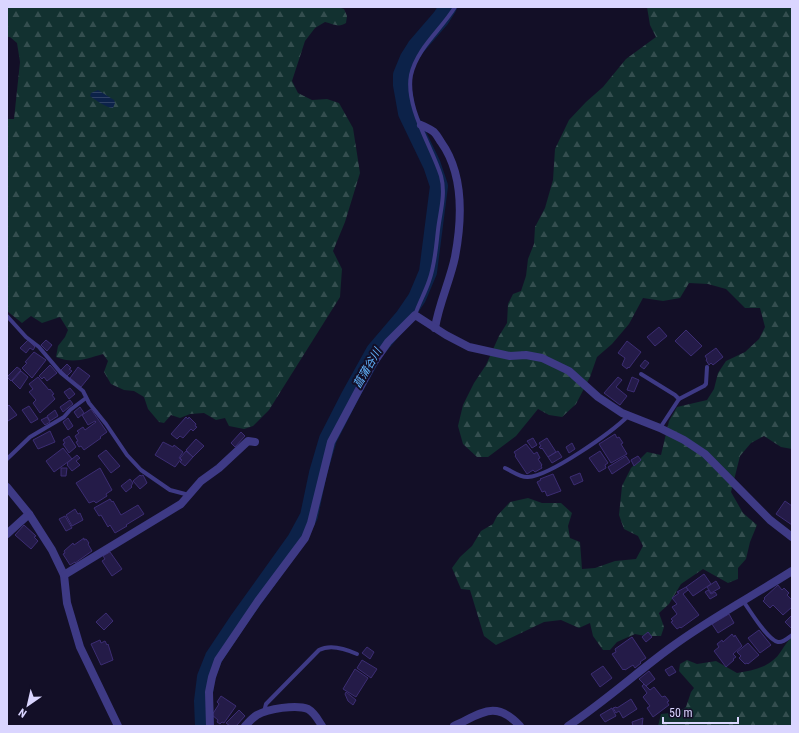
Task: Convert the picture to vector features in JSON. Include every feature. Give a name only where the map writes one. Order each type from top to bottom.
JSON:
[{"type":"street","points":[[421,125],[434,133],[446,150],[454,169],[459,199],[455,258],[441,300],[435,328]]},
{"type":"street","points":[[210,726],[209,692],[218,660],[258,601],[304,538],[313,516],[331,442],[372,365],[388,342],[415,315],[469,347],[510,356],[526,355],[542,358],[569,371],[598,397],[622,413],[660,428],[684,440],[705,454],[770,520],[792,537]]},
{"type":"street","points":[[64,575],[181,504],[201,480],[219,468],[248,440],[255,442]]},
{"type":"street","points":[[7,487],[29,514],[52,550],[64,575],[67,603],[80,647],[118,726]]},
{"type":"street","points":[[7,534],[29,514]]},
{"type":"street","points":[[568,726],[591,712],[669,648],[690,633],[792,571]]},
{"type":"street","points":[[245,726],[255,716],[264,712],[274,709],[296,707],[309,710],[315,714],[322,726]]},
{"type":"street","points":[[454,726],[488,711],[498,710],[506,714],[520,726]]},
{"type":"lane","points":[[415,315],[429,281],[435,257],[443,193],[441,177],[421,125],[416,116],[411,77],[414,64],[429,40],[446,21],[455,7]]},
{"type":"lane","points":[[7,316],[26,337],[39,347],[61,373],[83,391],[89,403],[106,424],[127,455],[141,470],[170,490],[189,495]]},
{"type":"lane","points":[[660,428],[679,399],[706,384],[707,367]]},
{"type":"lane","points":[[642,374],[679,399]]},
{"type":"lane","points":[[7,459],[30,437],[64,417],[70,410],[86,398]]},
{"type":"lane","points":[[505,468],[523,476],[528,477],[539,475],[565,462],[628,416]]},
{"type":"lane","points":[[743,601],[769,636],[777,642],[782,642],[792,635]]},
{"type":"lane","points":[[264,712],[266,704],[319,650],[324,647],[339,648],[347,649],[357,654]]},
{"type":"green space","points":[[7,7],[338,7],[344,9],[347,16],[346,23],[333,25],[325,22],[315,28],[305,41],[292,81],[298,93],[312,100],[327,99],[339,103],[353,128],[360,173],[345,222],[333,251],[342,269],[340,297],[269,410],[253,426],[244,429],[229,426],[225,418],[216,420],[204,413],[190,414],[180,418],[171,415],[164,423],[159,422],[148,409],[144,397],[134,391],[124,390],[111,384],[104,372],[108,361],[103,354],[85,359],[74,360],[56,357],[58,346],[68,330],[60,317],[42,323],[31,316],[22,323],[7,311],[7,119],[14,119],[20,62],[17,43],[10,37],[7,37]]},
{"type":"green space","points":[[647,7],[792,7],[792,449],[781,447],[764,436],[751,443],[740,456],[731,492],[743,513],[757,525],[750,542],[746,559],[738,568],[738,579],[728,583],[703,569],[681,584],[669,604],[659,613],[664,627],[661,636],[645,636],[635,634],[617,642],[610,650],[603,650],[593,636],[590,623],[579,628],[561,620],[544,622],[496,645],[484,636],[470,590],[461,589],[452,568],[460,557],[472,546],[481,531],[493,524],[497,516],[510,502],[528,498],[542,503],[561,503],[572,513],[568,526],[570,538],[580,542],[582,569],[595,568],[615,561],[636,559],[643,546],[638,536],[624,529],[619,515],[622,486],[631,468],[647,452],[661,455],[669,421],[677,407],[707,400],[714,389],[718,373],[726,361],[745,352],[759,339],[765,327],[760,308],[745,308],[726,289],[708,284],[689,283],[680,298],[663,301],[643,298],[629,324],[612,344],[597,357],[590,377],[576,404],[562,417],[549,415],[538,409],[516,436],[488,457],[477,457],[463,444],[458,426],[463,405],[474,383],[486,365],[499,336],[507,323],[508,304],[513,294],[521,291],[526,276],[528,259],[534,244],[535,227],[545,208],[553,180],[555,149],[569,120],[603,87],[626,59],[656,37],[650,25]]},
{"type":"green space","points":[[792,637],[792,726],[658,726],[661,714],[678,712],[686,707],[691,692],[694,688],[679,671],[680,664],[687,660],[697,664],[716,661],[737,673],[760,668],[775,659]]},
{"type":"water","points":[[98,90],[114,100],[115,103],[113,108],[98,102],[90,96],[91,93]]},
{"type":"building","points":[[659,327],[667,336],[655,346],[647,337]]},
{"type":"building","points":[[686,330],[702,346],[691,356],[675,341]]},
{"type":"building","points":[[28,340],[35,347],[33,350],[30,348],[26,353],[20,348]]},
{"type":"building","points":[[46,340],[52,345],[47,351],[41,345]]},
{"type":"building","points":[[627,341],[641,352],[627,369],[622,365],[625,358],[618,353]]},
{"type":"building","points":[[716,348],[723,357],[713,365],[711,363],[709,365],[705,356]]},
{"type":"building","points":[[34,352],[46,360],[32,378],[22,368]]},
{"type":"building","points":[[645,360],[649,363],[644,369],[640,366]]},
{"type":"building","points":[[67,364],[71,368],[69,369],[72,371],[67,376],[61,370]]},
{"type":"building","points":[[50,365],[57,373],[47,381],[44,377],[42,379],[39,376]]},
{"type":"building","points":[[17,367],[21,370],[11,381],[7,377]]},
{"type":"building","points":[[78,367],[90,376],[81,387],[70,378]]},
{"type":"building","points":[[21,371],[28,377],[20,389],[12,381]]},
{"type":"building","points":[[38,377],[54,394],[52,395],[55,399],[40,413],[33,403],[36,400],[29,392],[33,389],[29,384]]},
{"type":"building","points":[[618,377],[622,380],[616,387],[627,396],[620,405],[604,393]]},
{"type":"building","points":[[632,377],[639,380],[634,392],[627,390]]},
{"type":"building","points":[[70,388],[75,394],[69,399],[64,392]]},
{"type":"building","points":[[70,400],[73,404],[63,412],[60,407]]},
{"type":"building","points":[[9,405],[17,415],[8,421],[7,407]]},
{"type":"building","points":[[29,406],[38,419],[31,423],[22,410]]},
{"type":"building","points":[[80,407],[84,413],[78,418],[74,412]]},
{"type":"building","points":[[91,409],[107,432],[84,450],[81,446],[79,447],[75,436],[79,433],[77,431],[83,427],[85,430],[96,422],[95,421],[88,425],[82,415]]},
{"type":"building","points":[[55,410],[58,416],[50,421],[47,416]]},
{"type":"building","points":[[47,417],[50,422],[45,425],[41,420]]},
{"type":"building","points":[[186,417],[188,419],[189,417],[197,427],[193,431],[191,429],[183,438],[180,436],[177,439],[171,434]]},
{"type":"building","points":[[68,418],[73,426],[68,430],[63,422]]},
{"type":"building","points":[[50,431],[55,442],[38,449],[33,440]]},
{"type":"building","points":[[241,432],[245,436],[235,447],[231,443]]},
{"type":"building","points":[[615,434],[623,443],[621,444],[627,454],[611,463],[599,444]]},
{"type":"building","points":[[69,436],[76,447],[69,453],[63,444],[65,443],[63,440]]},
{"type":"building","points":[[533,438],[537,445],[532,448],[527,441]]},
{"type":"building","points":[[547,438],[556,452],[548,457],[542,448],[541,449],[539,447],[541,446],[539,443]]},
{"type":"building","points":[[196,439],[204,446],[193,457],[186,450]]},
{"type":"building","points":[[163,442],[173,447],[174,445],[183,452],[179,458],[181,459],[175,467],[155,455]]},
{"type":"building","points":[[572,443],[575,449],[569,453],[566,447]]},
{"type":"building","points":[[526,444],[534,454],[537,452],[540,458],[538,459],[542,465],[542,468],[535,472],[533,470],[527,474],[514,452]]},
{"type":"building","points":[[63,448],[72,459],[54,472],[46,461]]},
{"type":"building","points":[[106,450],[120,466],[111,473],[98,456]]},
{"type":"building","points":[[186,451],[193,457],[185,466],[180,462],[182,460],[180,458]]},
{"type":"building","points":[[558,451],[562,457],[552,463],[548,457]]},
{"type":"building","points":[[600,451],[608,463],[605,465],[606,468],[599,472],[589,458]]},
{"type":"building","points":[[77,455],[80,458],[76,461],[80,465],[72,471],[67,463]]},
{"type":"building","points":[[626,456],[630,462],[612,474],[608,467]]},
{"type":"building","points":[[638,456],[641,460],[634,466],[631,460]]},
{"type":"building","points":[[61,468],[67,468],[66,476],[61,476]]},
{"type":"building","points":[[100,468],[112,490],[106,494],[107,496],[96,503],[94,501],[89,503],[76,483]]},
{"type":"building","points":[[580,473],[583,481],[574,485],[570,477]]},
{"type":"building","points":[[553,474],[561,491],[547,496],[545,491],[542,492],[537,482],[541,480],[540,479]]},
{"type":"building","points":[[140,475],[143,475],[147,483],[140,489],[133,481]]},
{"type":"building","points":[[130,479],[133,483],[131,486],[132,487],[126,492],[121,486]]},
{"type":"building","points":[[110,499],[112,502],[113,501],[121,515],[138,505],[144,514],[115,533],[110,525],[108,527],[101,515],[99,516],[94,508]]},
{"type":"building","points":[[785,501],[792,506],[792,525],[776,514]]},
{"type":"building","points":[[75,509],[78,514],[80,513],[83,520],[72,526],[66,515]]},
{"type":"building","points":[[65,516],[72,528],[66,531],[59,519]]},
{"type":"building","points":[[24,525],[36,536],[34,537],[38,541],[31,549],[15,535]]},
{"type":"building","points":[[84,538],[84,540],[86,539],[89,543],[88,544],[92,551],[70,565],[63,554],[65,553],[64,551],[73,543],[74,545]]},
{"type":"building","points":[[110,552],[122,569],[112,576],[102,561],[105,559],[103,556]]},
{"type":"building","points":[[704,574],[711,584],[693,596],[686,587]]},
{"type":"building","points":[[716,581],[720,588],[711,593],[707,587]]},
{"type":"building","points":[[778,585],[782,590],[784,588],[789,593],[787,595],[792,600],[792,607],[783,615],[773,605],[770,608],[763,601],[765,599],[764,598]]},
{"type":"building","points":[[686,587],[688,590],[683,594],[699,615],[681,628],[680,627],[677,629],[671,622],[673,621],[671,619],[677,614],[672,607],[677,604],[672,598],[679,593],[677,592]]},
{"type":"building","points":[[708,590],[711,594],[715,592],[717,595],[710,599],[705,592]]},
{"type":"building","points":[[106,613],[113,621],[104,630],[96,622]]},
{"type":"building","points":[[729,614],[734,623],[718,633],[712,624]]},
{"type":"building","points":[[792,615],[792,629],[785,622]]},
{"type":"building","points":[[759,630],[771,645],[760,653],[748,638]]},
{"type":"building","points":[[648,632],[652,637],[646,642],[642,637]]},
{"type":"building","points":[[732,634],[734,637],[735,635],[742,646],[733,654],[736,657],[726,667],[714,651],[719,647],[717,644],[722,640],[723,642]]},
{"type":"building","points":[[632,637],[646,658],[635,668],[633,665],[623,670],[612,654],[616,652],[615,649]]},
{"type":"building","points":[[100,640],[101,643],[105,641],[107,645],[108,644],[113,660],[101,665],[91,644]]},
{"type":"building","points":[[748,643],[759,655],[748,664],[745,664],[739,658],[741,656],[737,652]]},
{"type":"building","points":[[367,647],[374,652],[370,659],[362,653]]},
{"type":"building","points":[[362,660],[377,669],[371,678],[357,668]]},
{"type":"building","points":[[603,666],[612,678],[600,687],[591,674]]},
{"type":"building","points":[[672,666],[676,672],[669,676],[665,670]]},
{"type":"building","points":[[355,669],[368,678],[356,697],[343,689]]},
{"type":"building","points":[[649,671],[655,679],[646,686],[639,679]]},
{"type":"building","points":[[644,684],[650,690],[654,687],[662,697],[665,696],[669,701],[667,702],[669,705],[653,717],[647,708],[650,706],[643,697],[647,693],[642,686]]},
{"type":"building","points":[[346,692],[356,700],[353,705],[348,701],[345,694]]},
{"type":"building","points":[[221,696],[236,706],[224,723],[222,722],[220,724],[212,715],[219,704],[217,702]]},
{"type":"building","points":[[631,699],[637,709],[623,718],[619,711],[616,713],[613,708],[617,708]]},
{"type":"building","points":[[612,708],[616,716],[605,722],[600,715]]},
{"type":"building","points":[[239,710],[245,716],[236,726],[230,726],[226,723]]},
{"type":"building","points":[[643,718],[642,726],[633,726],[632,722]]},
{"type":"waterway","name":"菖蒲谷川","points":[[204,726],[203,701],[206,677],[214,657],[296,540],[309,516],[318,473],[328,439],[375,351],[404,317],[417,298],[428,272],[439,186],[432,165],[407,113],[402,85],[402,75],[409,58],[416,47],[441,18],[448,7]]}]
